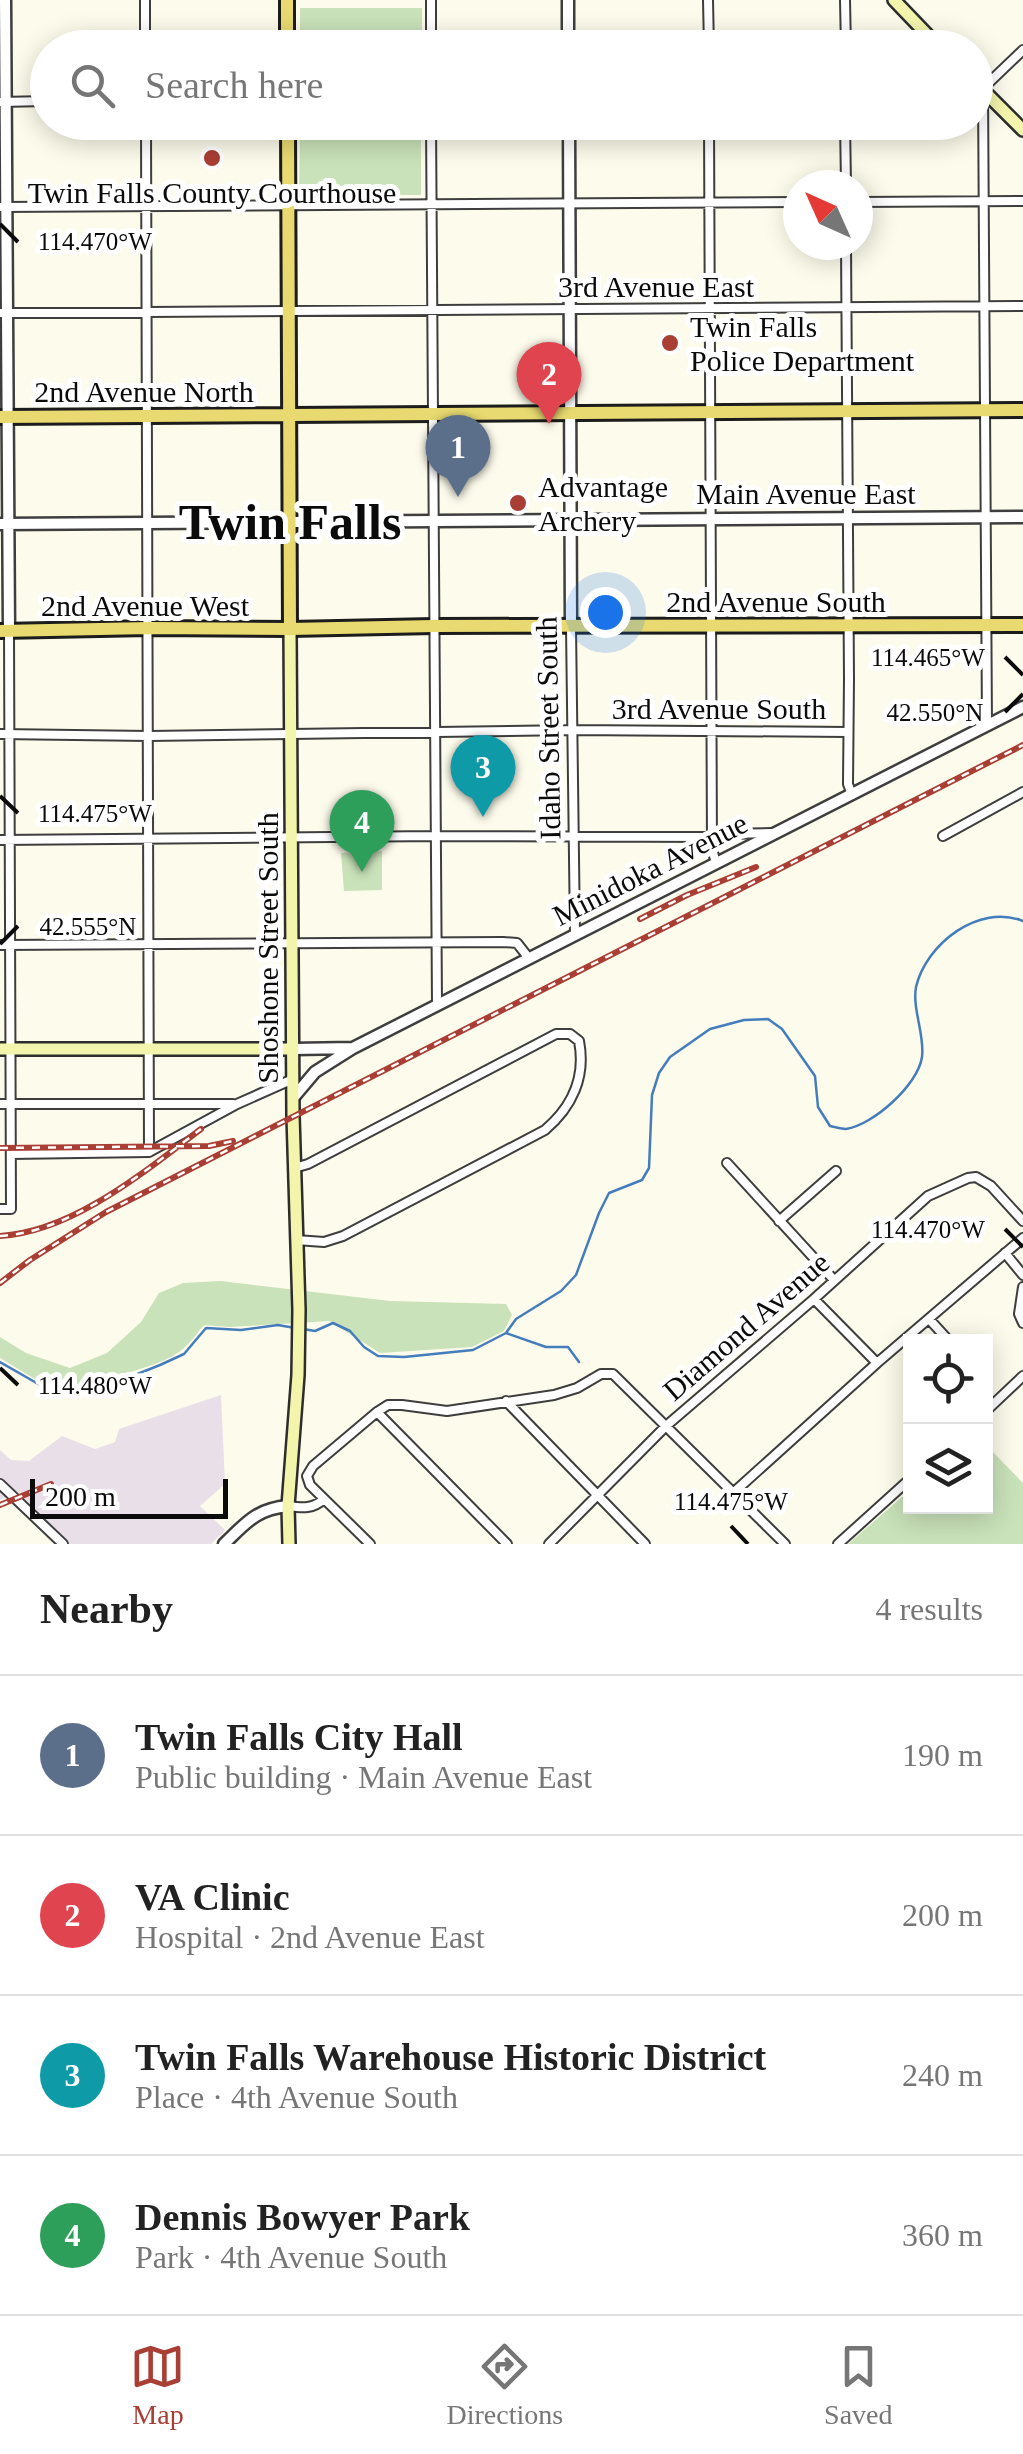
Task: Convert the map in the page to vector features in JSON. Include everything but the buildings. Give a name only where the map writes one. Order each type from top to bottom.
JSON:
[{"type":"main road","points":[[287,0],[287,30]]},
{"type":"main road","points":[[894,0],[923,30]]},
{"type":"main road","points":[[993,103],[1023,130]]},
{"type":"main road","name":"Shoshone Street South","points":[[288,140],[298,1375],[288,1544]]},
{"type":"main road","name":"2nd Avenue North","points":[[4,417],[1023,410]]},
{"type":"main road","name":"2nd Avenue South","points":[[290,629],[1023,625]]},
{"type":"main road","name":"2nd Avenue West","points":[[4,631],[290,629]]},
{"type":"main road","points":[[5,1049],[293,1049]]},
{"type":"street","points":[[0,1210],[11,1209],[11,1154],[5,1104],[5,0]]},
{"type":"street","points":[[144,0],[145,30]]},
{"type":"street","points":[[431,0],[431,30]]},
{"type":"street","points":[[568,0],[568,30]]},
{"type":"street","points":[[708,0],[709,30]]},
{"type":"street","points":[[846,0],[846,30]]},
{"type":"street","points":[[993,77],[1023,50]]},
{"type":"street","points":[[3,102],[30,101]]},
{"type":"street","points":[[146,140],[149,1152]]},
{"type":"street","points":[[431,140],[437,1004]]},
{"type":"street","name":"Idaho Street South","points":[[568,140],[576,934]]},
{"type":"street","points":[[709,140],[712,838],[716,864]]},
{"type":"street","points":[[845,140],[846,170]]},
{"type":"street","points":[[980,140],[987,726]]},
{"type":"street","points":[[873,202],[1023,201]]},
{"type":"street","points":[[3,207],[783,202]]},
{"type":"street","points":[[846,260],[848,784],[852,795]]},
{"type":"street","name":"3rd Avenue East","points":[[3,313],[1023,306]]},
{"type":"street","name":"Main Avenue East","points":[[4,524],[1023,517]]},
{"type":"street","name":"Minidoka Avenue","points":[[293,1049],[353,1048],[1023,707]]},
{"type":"street","name":"3rd Avenue South","points":[[5,734],[848,732]]},
{"type":"street","points":[[943,836],[1023,792]]},
{"type":"street","points":[[5,840],[712,838],[722,834],[776,833]]},
{"type":"street","points":[[5,945],[517,943],[528,957]]},
{"type":"street","points":[[294,1168],[556,1034],[570,1034],[579,1040],[582,1058],[575,1092],[558,1119],[544,1130],[343,1236],[324,1242],[296,1242]]},
{"type":"street","points":[[293,1098],[315,1072],[353,1048]]},
{"type":"street","points":[[11,1154],[149,1152],[237,1104],[293,1079]]},
{"type":"street","points":[[5,1104],[237,1104]]},
{"type":"street","points":[[727,1164],[834,1280]]},
{"type":"street","points":[[779,1222],[836,1171]]},
{"type":"street","name":"Diamond Avenue","points":[[549,1544],[666,1426],[928,1196],[968,1178],[982,1179],[1023,1222]]},
{"type":"street","points":[[733,1494],[1023,1238]]},
{"type":"street","points":[[1005,1254],[1023,1275]]},
{"type":"street","points":[[1023,1287],[1018,1314],[1023,1323]]},
{"type":"street","points":[[814,1299],[877,1363]]},
{"type":"street","points":[[930,1319],[943,1334]]},
{"type":"street","points":[[370,1544],[310,1485],[307,1476],[313,1466],[376,1412],[388,1405],[447,1410],[554,1395],[601,1374],[613,1374],[785,1544]]},
{"type":"street","points":[[993,1404],[1023,1376]]},
{"type":"street","points":[[506,1400],[646,1544]]},
{"type":"street","points":[[376,1412],[507,1544]]},
{"type":"street","points":[[838,1544],[903,1485]]},
{"type":"street","points":[[1,1486],[64,1544]]},
{"type":"street","points":[[225,1543],[252,1516],[267,1508],[310,1508],[324,1499]]},
{"type":"shaded area","points":[[221,1395],[225,1484],[200,1506],[225,1530],[211,1544],[70,1544],[18,1492],[0,1500],[0,1450],[11,1460],[29,1461],[62,1436],[95,1449],[115,1442],[119,1429]]},
{"type":"green space","points":[[300,8],[422,8],[422,30],[300,30]]},
{"type":"green space","points":[[300,140],[421,140],[421,195],[299,195]]},
{"type":"green space","points":[[382,851],[382,890],[344,891],[341,853]]},
{"type":"green space","points":[[221,1281],[390,1301],[506,1304],[512,1315],[504,1331],[472,1347],[380,1353],[329,1321],[204,1325],[171,1357],[53,1390],[0,1358],[0,1337],[26,1353],[70,1368],[107,1353],[141,1322],[159,1293],[183,1283]]},
{"type":"green space","points":[[993,1452],[1023,1483],[1023,1544],[848,1544],[903,1496],[903,1514],[993,1514]]},
{"type":"waterway","points":[[303,1329],[315,1331],[333,1323],[350,1331],[378,1356],[404,1357],[473,1350],[506,1333],[516,1319],[561,1291],[576,1275],[609,1193],[642,1180],[649,1168],[652,1095],[659,1073],[670,1057],[710,1029],[744,1020],[768,1019],[782,1029],[815,1076],[818,1107],[830,1126],[857,1126],[893,1102],[919,1068],[922,1049],[916,987],[931,956],[943,942],[972,923],[1006,917],[1023,921]]},
{"type":"waterway","points":[[0,1362],[54,1393],[109,1378],[130,1377],[160,1365],[184,1354],[206,1328],[295,1328]]},
{"type":"waterway","points":[[506,1333],[546,1347],[568,1347],[579,1362]]},
{"type":"railway","points":[[0,1283],[106,1212],[1023,745]]},
{"type":"railway","points":[[640,919],[756,867]]},
{"type":"railway","points":[[0,1236],[54,1224],[81,1211],[132,1180],[201,1129]]},
{"type":"railway","points":[[0,1148],[209,1146],[233,1141]]},
{"type":"railway","points":[[0,1505],[51,1484]]},
{"type":"place","name":"Twin Falls County Courthouse","points":[[212,158]]},
{"type":"place","name":"Twin Falls Police Department","points":[[670,343]]},
{"type":"place","name":"VA Clinic","points":[[549,424]]},
{"type":"place","name":"Twin Falls City Hall","points":[[458,497]]},
{"type":"place","name":"Advantage Archery","points":[[518,503]]},
{"type":"place","name":"Twin Falls Warehouse Historic District","points":[[483,817]]},
{"type":"place","name":"Dennis Bowyer Park","points":[[362,872]]},
{"type":"district","name":"Twin Falls","points":[[290,522]]}]
